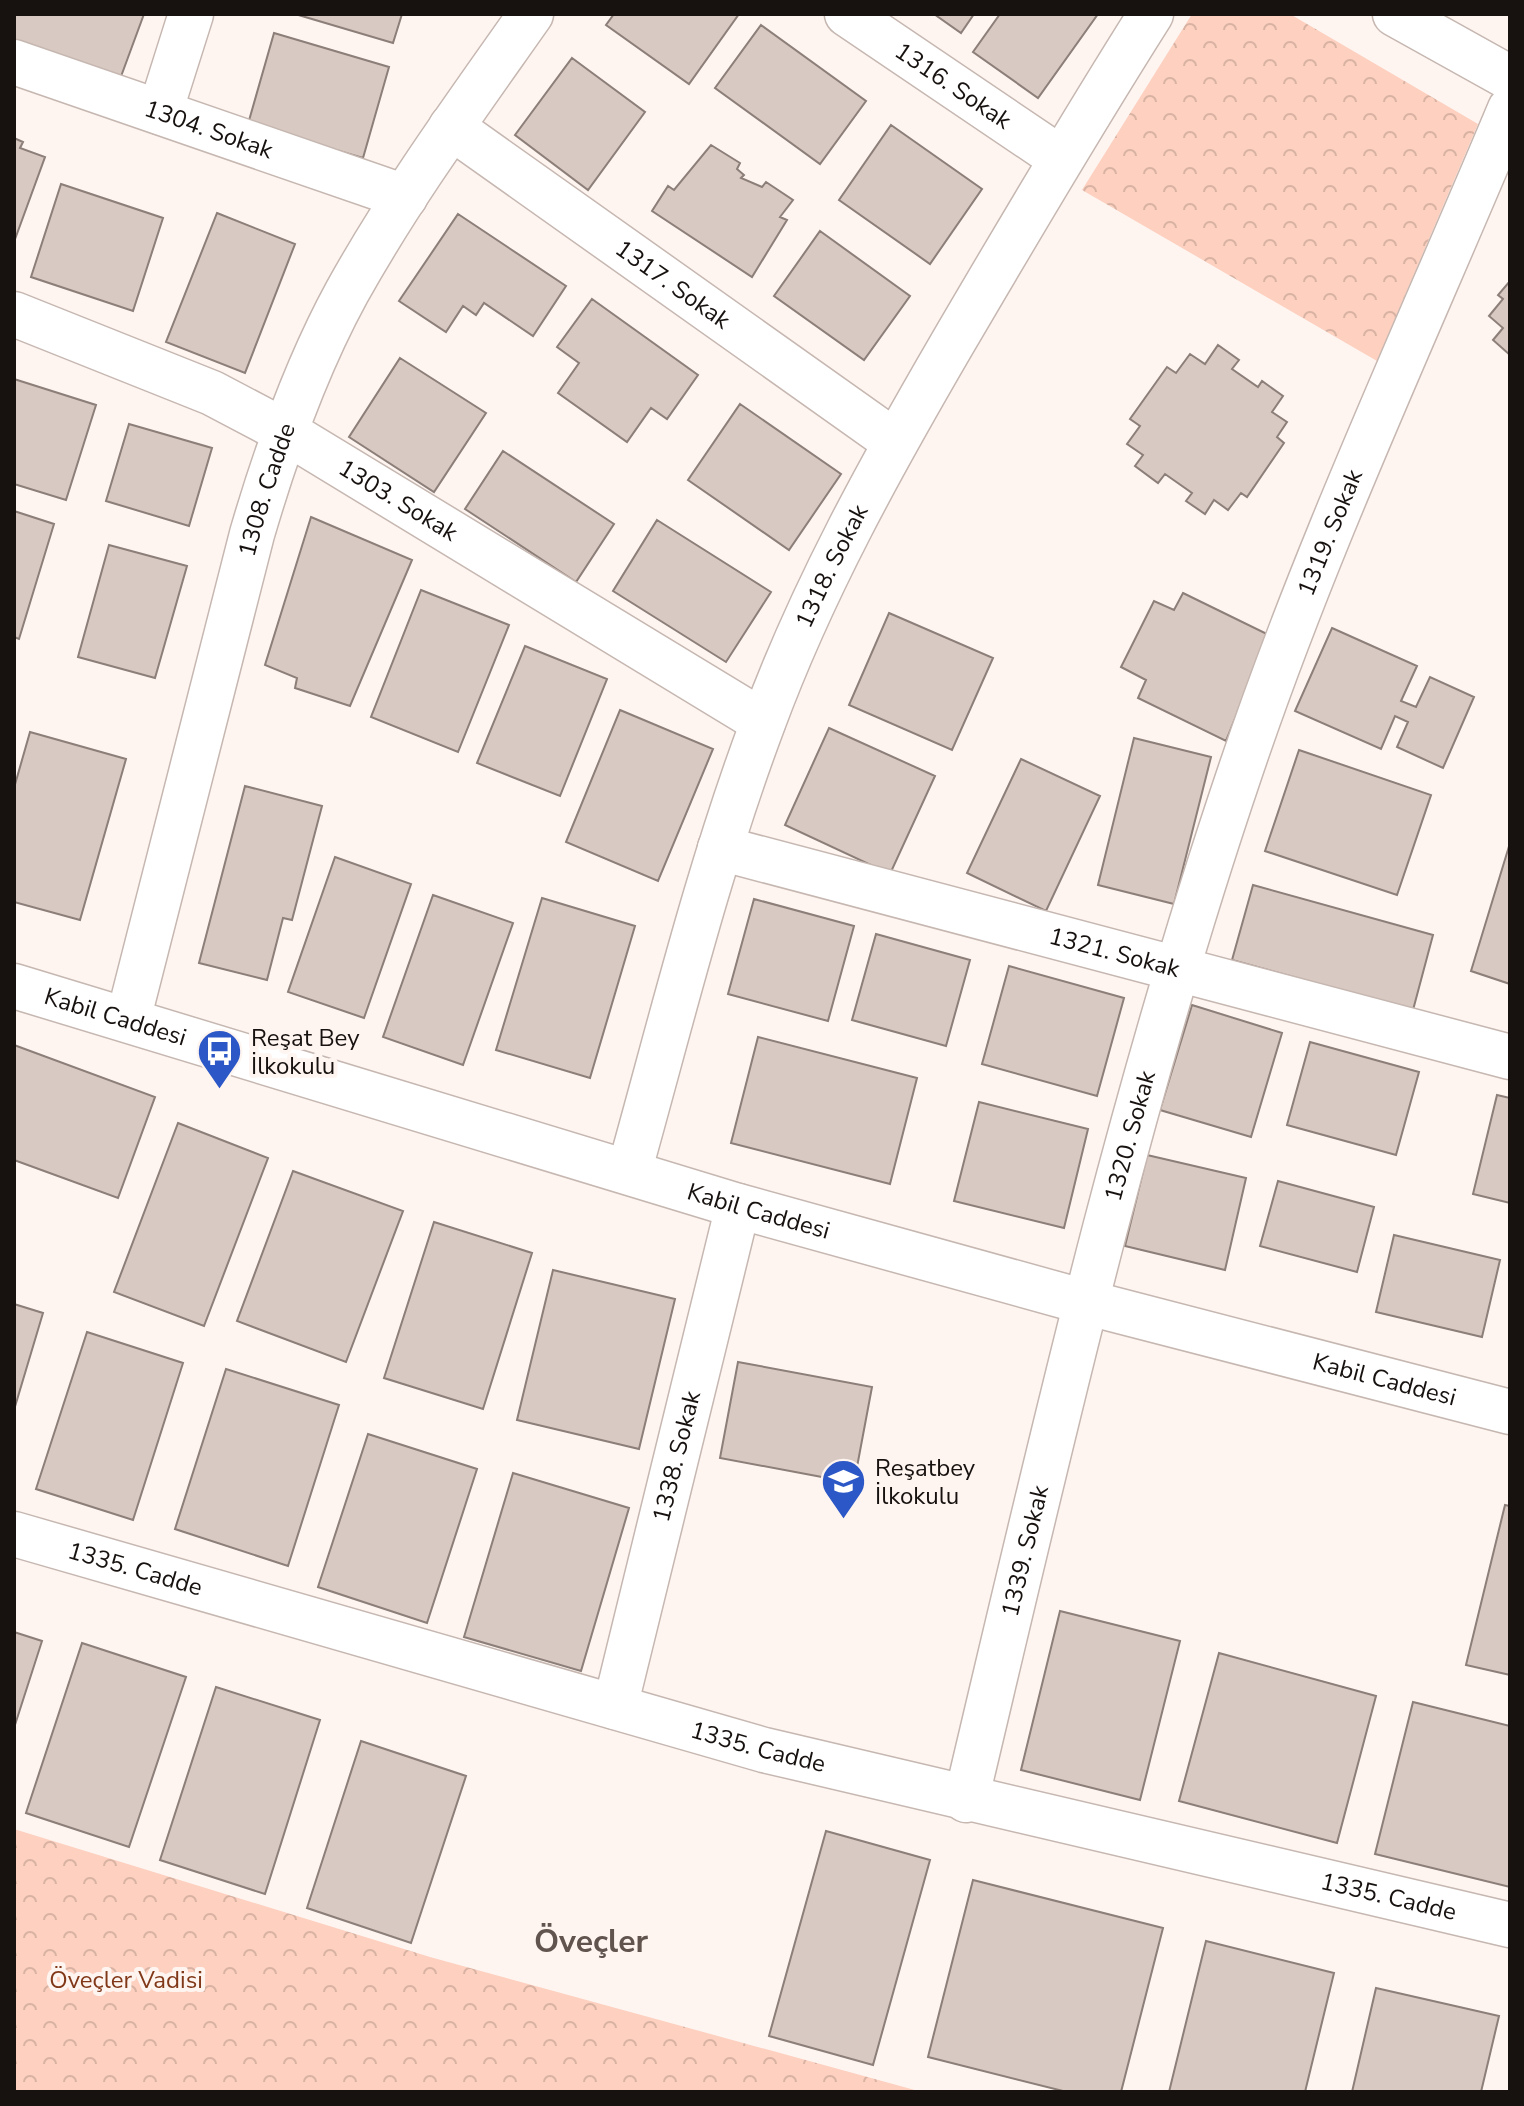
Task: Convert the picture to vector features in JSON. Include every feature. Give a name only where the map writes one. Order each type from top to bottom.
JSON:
[{"type":"street","points":[[160,112],[191,14]]},
{"type":"street","name":"1308. Cadde","points":[[128,1020],[252,534],[286,432],[346,293],[451,127],[531,14]]},
{"type":"street","name":"1316. Sokak","points":[[847,14],[1060,158]]},
{"type":"street","name":"1318. Sokak","points":[[629,1172],[720,848],[763,722],[824,580],[895,442],[1060,158],[1151,14]]},
{"type":"street","points":[[1395,14],[1510,78]]},
{"type":"street","name":"1304. Sokak","points":[[14,62],[405,197]]},
{"type":"street","name":"1319. Sokak","points":[[1179,969],[1238,778],[1291,636],[1510,109]]},
{"type":"street","name":"1317. Sokak","points":[[451,127],[895,442]]},
{"type":"street","name":"1303. Sokak","points":[[14,314],[212,393],[286,432],[763,722]]},
{"type":"street","name":"1321. Sokak","points":[[720,848],[1510,1057]]},
{"type":"street","name":"1320. Sokak","points":[[1085,1302],[1179,969]]},
{"type":"street","name":"Kabil Caddesi","points":[[14,986],[738,1206],[1085,1302],[1510,1412]]},
{"type":"street","name":"1338. Sokak","points":[[615,1707],[738,1206]]},
{"type":"street","name":"1339. Sokak","points":[[966,1800],[1085,1302]]},
{"type":"street","name":"1335. Cadde","points":[[14,1534],[778,1754],[1510,1925]]},
{"type":"green space","points":[[1192,14],[1290,14],[1478,124],[1377,361],[1082,190]]},
{"type":"green space","name":"Öveçler Vadisi","points":[[14,1829],[430,1957],[922,2092],[14,2092]]},
{"type":"building","points":[[14,14],[144,14],[116,90],[14,51]]},
{"type":"building","points":[[295,14],[402,14],[393,43]]},
{"type":"building","points":[[614,14],[739,14],[689,84],[606,25]]},
{"type":"building","points":[[934,14],[974,14],[961,33]]},
{"type":"building","points":[[1000,14],[1098,14],[1038,98],[973,52]]},
{"type":"building","points":[[761,25],[866,101],[820,164],[715,88]]},
{"type":"building","points":[[274,33],[389,67],[363,158],[248,124]]},
{"type":"building","points":[[572,58],[645,112],[588,190],[515,135]]},
{"type":"building","points":[[891,125],[982,189],[930,264],[839,200]]},
{"type":"building","points":[[14,138],[23,142],[20,148],[45,157],[14,242]]},
{"type":"building","points":[[711,145],[740,163],[737,169],[744,175],[741,178],[762,187],[766,182],[793,200],[780,217],[787,220],[752,277],[652,211],[668,186],[674,190]]},
{"type":"building","points":[[61,184],[163,218],[133,311],[31,277]]},
{"type":"building","points":[[217,213],[295,244],[245,373],[166,342]]},
{"type":"building","points":[[458,214],[566,286],[533,336],[484,303],[476,315],[463,306],[446,332],[399,301]]},
{"type":"building","points":[[820,231],[910,296],[864,360],[774,296]]},
{"type":"building","points":[[1510,281],[1510,355],[1493,340],[1503,328],[1489,316],[1503,299],[1498,295]]},
{"type":"building","points":[[592,299],[698,375],[667,419],[651,408],[627,442],[558,393],[579,363],[557,347]]},
{"type":"building","points":[[1218,345],[1239,360],[1232,369],[1258,387],[1262,381],[1283,396],[1272,412],[1287,422],[1277,437],[1284,443],[1247,497],[1241,493],[1228,510],[1214,500],[1205,514],[1186,501],[1192,493],[1165,474],[1158,483],[1135,466],[1143,455],[1127,444],[1140,426],[1130,419],[1167,367],[1176,373],[1190,354],[1205,364]]},
{"type":"building","points":[[400,358],[486,413],[434,492],[349,437]]},
{"type":"building","points":[[14,379],[96,405],[66,500],[14,484]]},
{"type":"building","points":[[740,404],[841,474],[789,550],[688,480]]},
{"type":"building","points":[[129,424],[212,448],[189,526],[106,501]]},
{"type":"building","points":[[503,451],[614,524],[576,582],[465,509]]},
{"type":"building","points":[[14,511],[54,524],[19,639],[14,637]]},
{"type":"building","points":[[311,517],[412,560],[350,706],[295,688],[297,678],[265,665]]},
{"type":"building","points":[[657,520],[771,592],[726,662],[613,591]]},
{"type":"building","points":[[109,545],[187,566],[155,678],[78,657]]},
{"type":"building","points":[[421,590],[509,625],[458,752],[371,717]]},
{"type":"building","points":[[1183,593],[1269,635],[1226,741],[1138,698],[1146,680],[1121,667],[1154,601],[1174,610]]},
{"type":"building","points":[[889,613],[993,658],[952,750],[849,705]]},
{"type":"building","points":[[1332,628],[1417,666],[1401,701],[1416,707],[1430,677],[1474,697],[1443,768],[1397,747],[1408,722],[1395,716],[1381,749],[1295,711]]},
{"type":"building","points":[[525,646],[607,679],[560,796],[477,763]]},
{"type":"building","points":[[620,710],[713,749],[658,881],[566,842]]},
{"type":"building","points":[[829,728],[935,776],[890,874],[785,825]]},
{"type":"building","points":[[30,732],[126,759],[80,920],[14,902],[14,788]]},
{"type":"building","points":[[1134,738],[1211,757],[1174,904],[1098,885]]},
{"type":"building","points":[[1299,750],[1431,795],[1397,895],[1265,851]]},
{"type":"building","points":[[1021,759],[1100,796],[1046,911],[967,873]]},
{"type":"building","points":[[245,786],[322,806],[292,920],[283,918],[267,980],[199,963]]},
{"type":"building","points":[[1510,843],[1510,984],[1471,971]]},
{"type":"building","points":[[335,857],[411,884],[364,1018],[288,992]]},
{"type":"building","points":[[1253,885],[1433,935],[1413,1010],[1232,960]]},
{"type":"building","points":[[433,895],[513,923],[463,1065],[383,1037]]},
{"type":"building","points":[[542,898],[635,926],[590,1078],[496,1050]]},
{"type":"building","points":[[754,899],[854,926],[828,1021],[728,994]]},
{"type":"building","points":[[876,934],[970,960],[946,1046],[852,1020]]},
{"type":"building","points":[[1009,966],[1124,998],[1097,1096],[982,1064]]},
{"type":"building","points":[[1192,1005],[1282,1033],[1251,1137],[1160,1110]]},
{"type":"building","points":[[758,1037],[917,1078],[890,1184],[731,1143]]},
{"type":"building","points":[[1310,1042],[1419,1072],[1396,1155],[1287,1125]]},
{"type":"building","points":[[14,1045],[155,1097],[118,1198],[14,1160]]},
{"type":"building","points":[[1497,1095],[1510,1098],[1510,1203],[1473,1194]]},
{"type":"building","points":[[979,1102],[1088,1129],[1064,1228],[954,1201]]},
{"type":"building","points":[[178,1123],[268,1158],[204,1326],[114,1292]]},
{"type":"building","points":[[1147,1155],[1246,1178],[1225,1270],[1125,1246]]},
{"type":"building","points":[[293,1171],[403,1211],[346,1362],[237,1321]]},
{"type":"building","points":[[1278,1181],[1374,1207],[1357,1272],[1260,1246]]},
{"type":"building","points":[[434,1222],[532,1253],[483,1409],[384,1378]]},
{"type":"building","points":[[1394,1235],[1500,1260],[1482,1337],[1376,1312]]},
{"type":"building","points":[[553,1270],[675,1299],[639,1449],[517,1420]]},
{"type":"building","points":[[14,1304],[43,1313],[14,1410]]},
{"type":"building","points":[[87,1332],[183,1363],[133,1520],[36,1489]]},
{"type":"building","points":[[738,1362],[872,1387],[854,1483],[720,1458]]},
{"type":"building","points":[[226,1369],[339,1405],[288,1566],[175,1529]]},
{"type":"building","points":[[368,1434],[477,1469],[427,1623],[318,1587]]},
{"type":"building","points":[[513,1473],[629,1508],[581,1671],[464,1637]]},
{"type":"building","points":[[1505,1505],[1510,1506],[1510,1675],[1466,1665]]},
{"type":"building","points":[[1060,1611],[1180,1641],[1140,1800],[1021,1770]]},
{"type":"building","points":[[14,1632],[42,1641],[14,1728]]},
{"type":"building","points":[[82,1643],[186,1677],[129,1847],[26,1813]]},
{"type":"building","points":[[1219,1653],[1376,1696],[1337,1843],[1179,1801]]},
{"type":"building","points":[[216,1687],[320,1720],[265,1894],[160,1860]]},
{"type":"building","points":[[1413,1702],[1510,1726],[1510,1887],[1375,1854]]},
{"type":"building","points":[[361,1741],[466,1776],[411,1943],[307,1908]]},
{"type":"building","points":[[826,1831],[930,1860],[873,2065],[769,2036]]},
{"type":"building","points":[[973,1880],[1163,1928],[1121,2092],[1067,2092],[928,2057]]},
{"type":"building","points":[[1206,1941],[1334,1973],[1305,2092],[1169,2092]]},
{"type":"building","points":[[1376,1988],[1499,2016],[1481,2092],[1352,2092]]},
{"type":"place","name":"Reşat Bey İlkokulu","points":[[220,1091]]},
{"type":"place","name":"Reşatbey İlkokulu","points":[[844,1521]]},
{"type":"district","name":"Öveçler","points":[[591,1941]]}]
